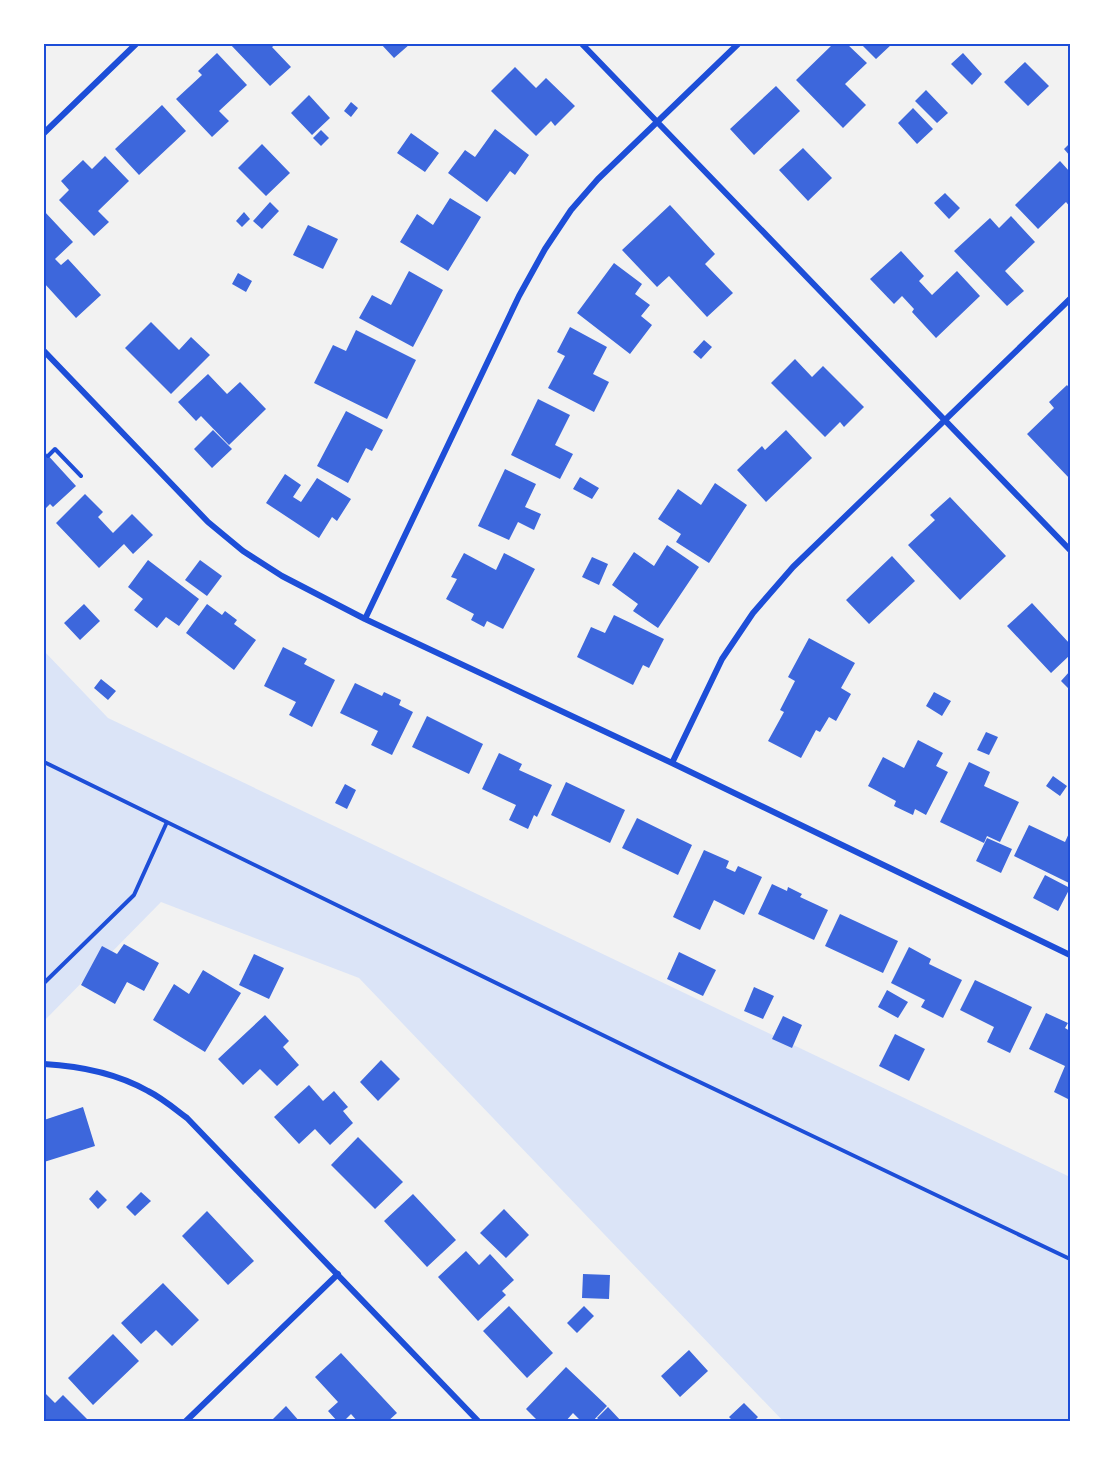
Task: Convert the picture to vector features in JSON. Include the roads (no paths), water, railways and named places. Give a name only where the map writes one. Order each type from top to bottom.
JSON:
[{"type":"street","points":[[44,133],[136,44]]},
{"type":"street","points":[[582,44],[1071,550]]},
{"type":"street","points":[[365,619],[514,307],[545,249],[571,210],[591,187],[738,44]]},
{"type":"street","points":[[672,763],[722,659],[753,614],[793,567],[1071,299]]},
{"type":"street","points":[[44,351],[207,522],[243,551],[282,576],[365,619],[672,763],[1071,955]]},
{"type":"street","points":[[44,1064],[69,1065],[105,1072],[149,1091],[187,1118],[479,1422]]},
{"type":"street","points":[[184,1422],[338,1274]]}]
